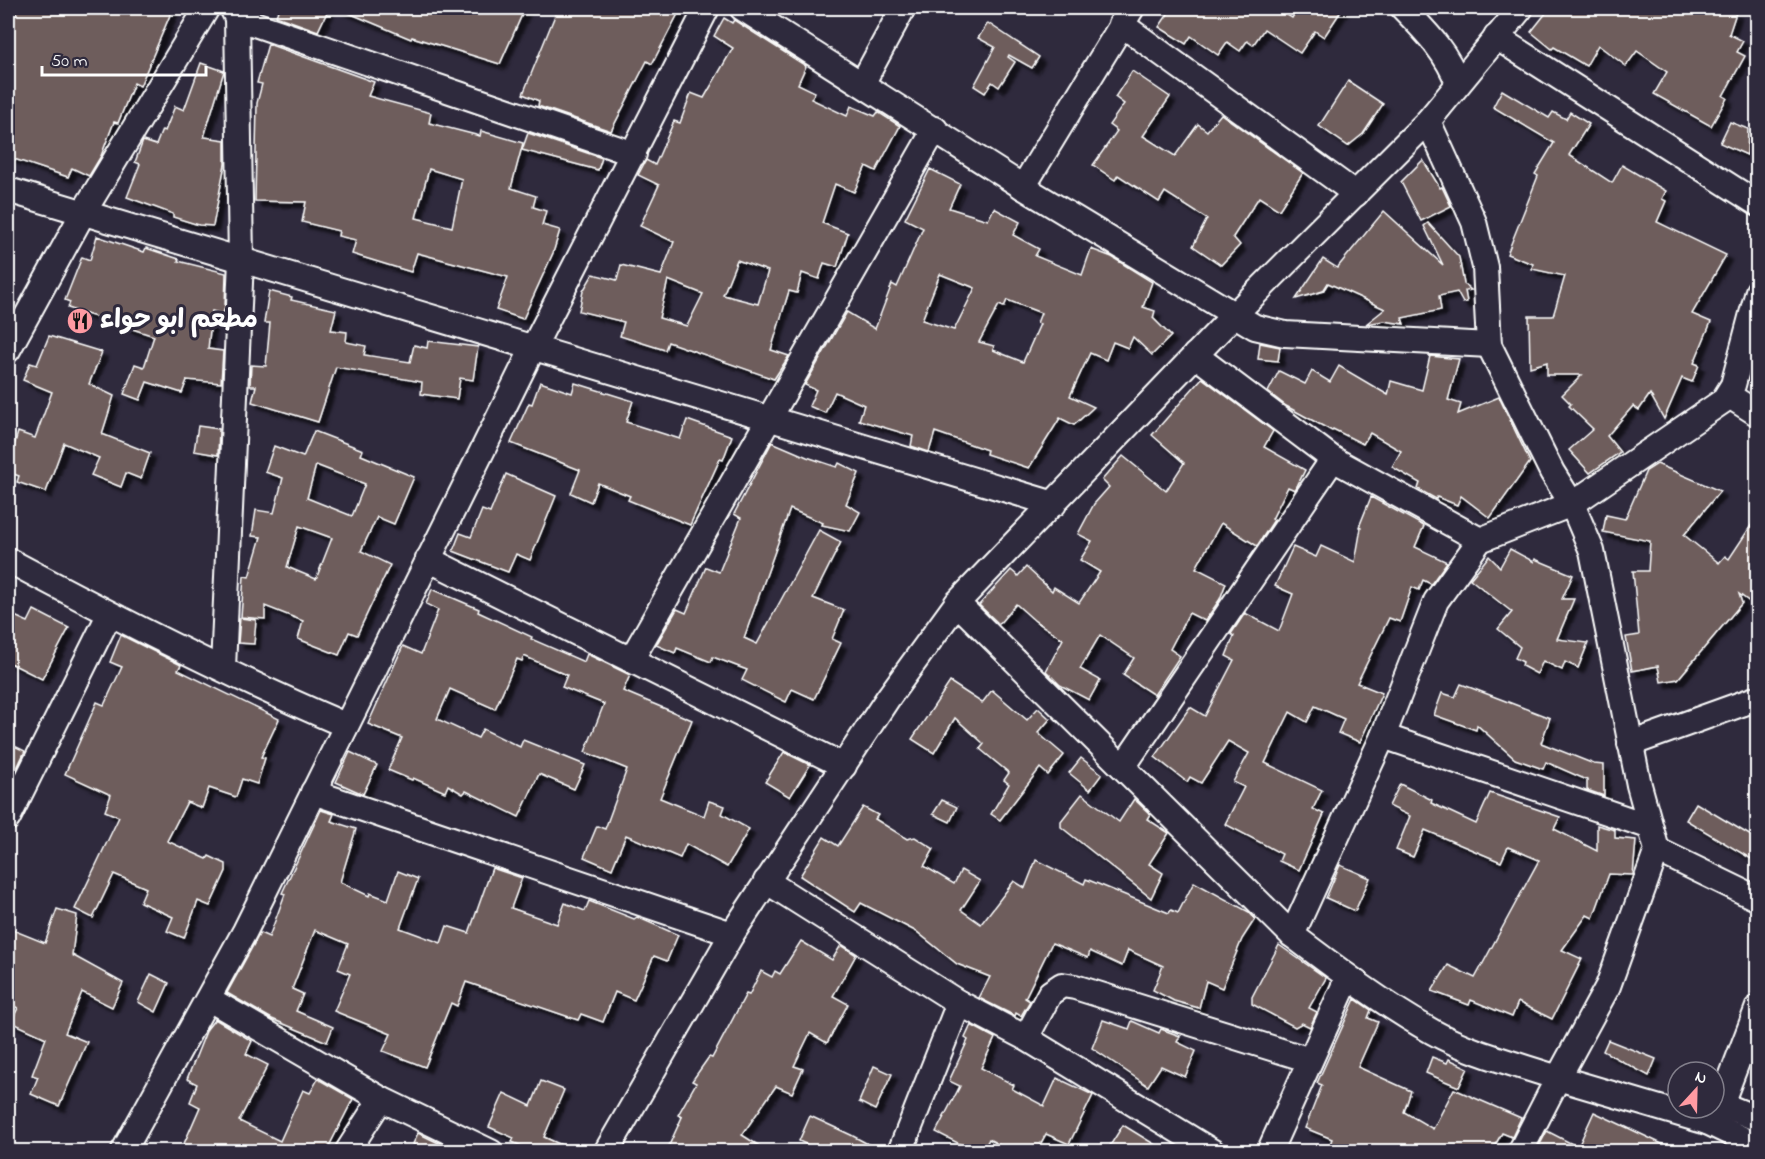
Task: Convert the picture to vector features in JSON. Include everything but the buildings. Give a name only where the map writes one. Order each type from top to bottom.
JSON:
[{"type":"street","points":[[10,341],[83,213],[207,8]]},
{"type":"street","points":[[123,1152],[208,999],[533,348],[707,8]]},
{"type":"street","points":[[742,8],[1023,187],[1233,316],[1255,327],[1285,334],[1489,345]]},
{"type":"street","points":[[862,84],[903,8]]},
{"type":"street","points":[[1403,8],[1434,39],[1450,61],[1458,82]]},
{"type":"street","points":[[606,1152],[732,934],[888,698],[957,603],[1233,316],[1428,121],[1521,8]]},
{"type":"street","points":[[223,668],[241,260],[235,13],[634,154]]},
{"type":"street","points":[[1023,187],[1126,16],[1356,194]]},
{"type":"street","points":[[1496,37],[1757,204],[1758,195]]},
{"type":"street","points":[[1428,121],[1474,222],[1485,267],[1489,345],[1552,472],[1572,504],[1592,551],[1630,744],[1648,826],[1657,849],[1608,986],[1520,1152]]},
{"type":"street","points":[[631,660],[935,129]]},
{"type":"street","points":[[8,190],[1054,504]]},
{"type":"street","points":[[1292,935],[1383,736],[1436,601],[1480,540],[1572,504],[1728,395],[1738,370],[1758,291]]},
{"type":"street","points":[[1195,355],[1333,459],[1480,540]]},
{"type":"street","points":[[1728,395],[1758,414]]},
{"type":"street","points":[[1123,767],[1333,459]]},
{"type":"street","points":[[428,559],[844,766]]},
{"type":"street","points":[[8,560],[109,615],[278,696],[345,725]]},
{"type":"street","points":[[957,603],[1292,935],[1348,976],[1433,1032],[1470,1049],[1558,1078],[1666,1102]]},
{"type":"street","points":[[8,818],[109,615]]},
{"type":"street","points":[[1630,744],[1758,698]]},
{"type":"street","points":[[1383,736],[1648,826]]},
{"type":"street","points":[[313,792],[732,934]]},
{"type":"street","points":[[1657,849],[1758,899]]},
{"type":"street","points":[[766,881],[960,1003],[1026,1038],[1213,1152]]},
{"type":"street","points":[[1269,1152],[1348,976]]},
{"type":"street","points":[[1026,1038],[1050,993],[1062,985],[1310,1060]]},
{"type":"street","points":[[208,999],[381,1098],[490,1152]]},
{"type":"street","points":[[900,1152],[960,1003]]},
{"type":"street","points":[[1726,1084],[1758,1007]]},
{"type":"street","points":[[347,1152],[381,1098]]},
{"type":"street","points":[[1726,1115],[1758,1119]]},
{"type":"street","points":[[1722,1120],[1758,1150]]},
{"type":"place","name":"مطعم ابو حواء","points":[[80,321]]}]
